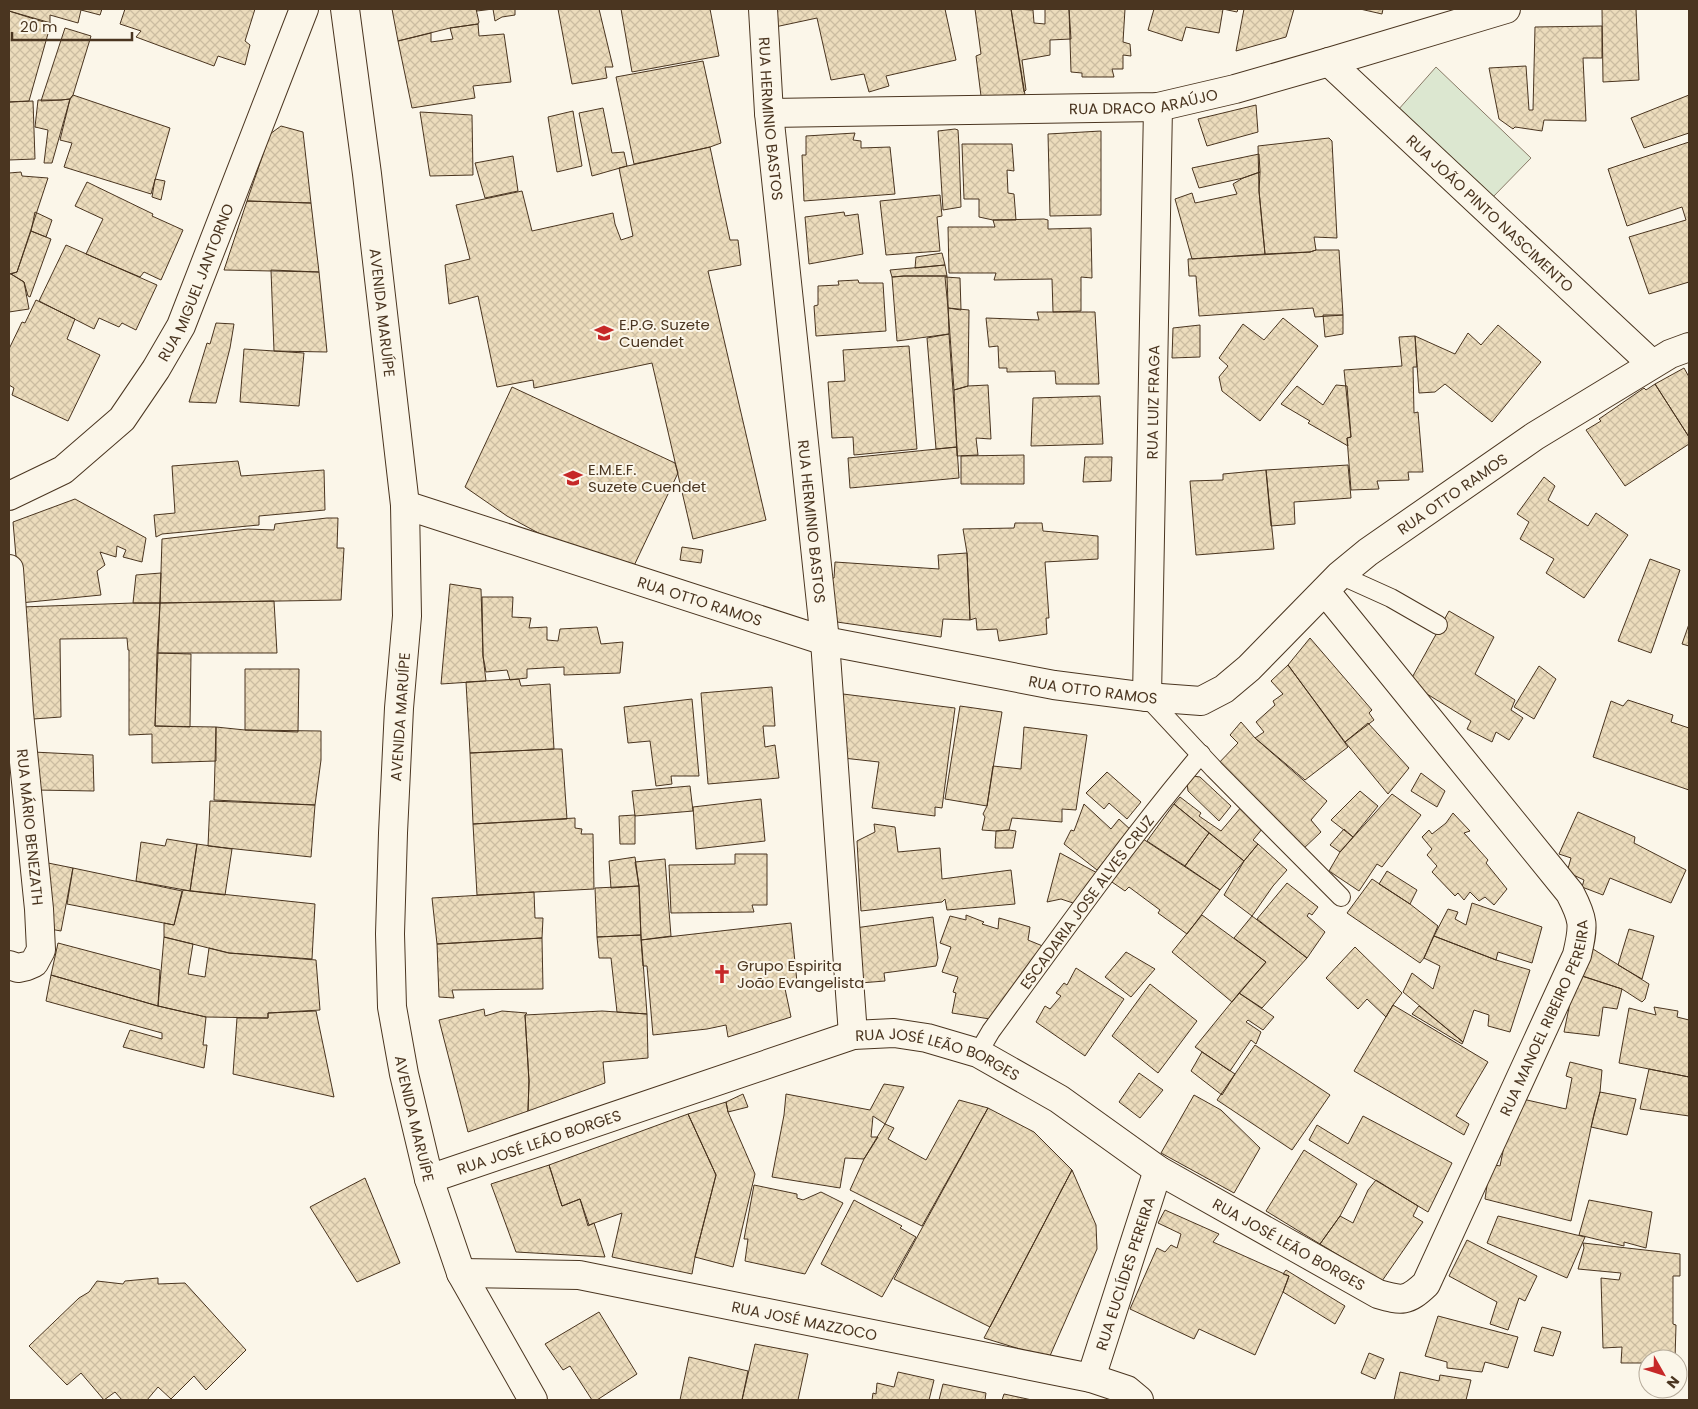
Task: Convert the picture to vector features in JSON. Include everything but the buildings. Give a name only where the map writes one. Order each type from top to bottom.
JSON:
[{"type":"street","name":"RUA MIGUEL JANTORNO","points":[[9,496],[63,470],[122,419],[156,369],[181,326],[304,9]]},
{"type":"street","name":"AVENIDA MARUÍPE","points":[[345,9],[367,174],[405,504],[407,616],[399,708],[393,833],[390,934],[392,1007],[404,1074],[429,1179],[461,1272],[534,1400]]},
{"type":"street","name":"RUA HERMINIO BASTOS","points":[[763,9],[770,113],[824,642],[853,1035]]},
{"type":"street","name":"RUA DRACO ARAÚJO","points":[[770,113],[1158,107],[1328,62],[1506,9]]},
{"type":"street","name":"RUA JOÃO PINTO NASCIMENTO","points":[[1328,62],[1652,364]]},
{"type":"street","name":"RUA LUIZ FRAGA","points":[[1147,697],[1158,107]]},
{"type":"street","name":"RUA OTTO RAMOS","points":[[405,504],[824,642],[1054,685],[1147,697],[1200,701],[1224,689],[1249,668],[1332,583],[1368,552],[1535,436],[1652,364],[1670,354],[1689,347]]},
{"type":"street","name":"RUA MÁRIO BENEZATH","points":[[9,569],[41,950],[38,958],[21,964]]},
{"type":"street","name":"RUA MANOEL RIBEIRO PEREIRA","points":[[1332,583],[1570,893],[1580,911],[1583,930],[1577,955],[1426,1284],[1407,1299]]},
{"type":"street","name":"RUA JOSÉ LEÃO BORGES","points":[[429,1179],[853,1035],[894,1033],[927,1038],[978,1053],[1059,1099],[1158,1170],[1378,1294],[1407,1299]]},
{"type":"street","name":"RUA EUCLÍDES PEREIRA","points":[[1091,1378],[1158,1170]]},
{"type":"street","name":"RUA JOSÉ MAZZOCO","points":[[461,1272],[579,1276],[1091,1378],[1127,1390],[1139,1400]]},
{"type":"lane","points":[[1332,583],[1391,598],[1438,625]]},
{"type":"lane","points":[[1147,697],[1341,897]]},
{"type":"lane","name":"ESCADARIA JOSE ALVES CRUZ","points":[[978,1053],[991,1031],[1096,888],[1165,797],[1201,754]]},
{"type":"green space","points":[[1436,67],[1531,158],[1492,198],[1398,110]]},
{"type":"place","name":"E.P.G. Suzete Cuendet","points":[[604,333]]},
{"type":"place","name":"E.M.E.F. Suzete Cuendet","points":[[573,478]]},
{"type":"place","name":"Grupo Espirita João Evangelista","points":[[722,974]]}]
